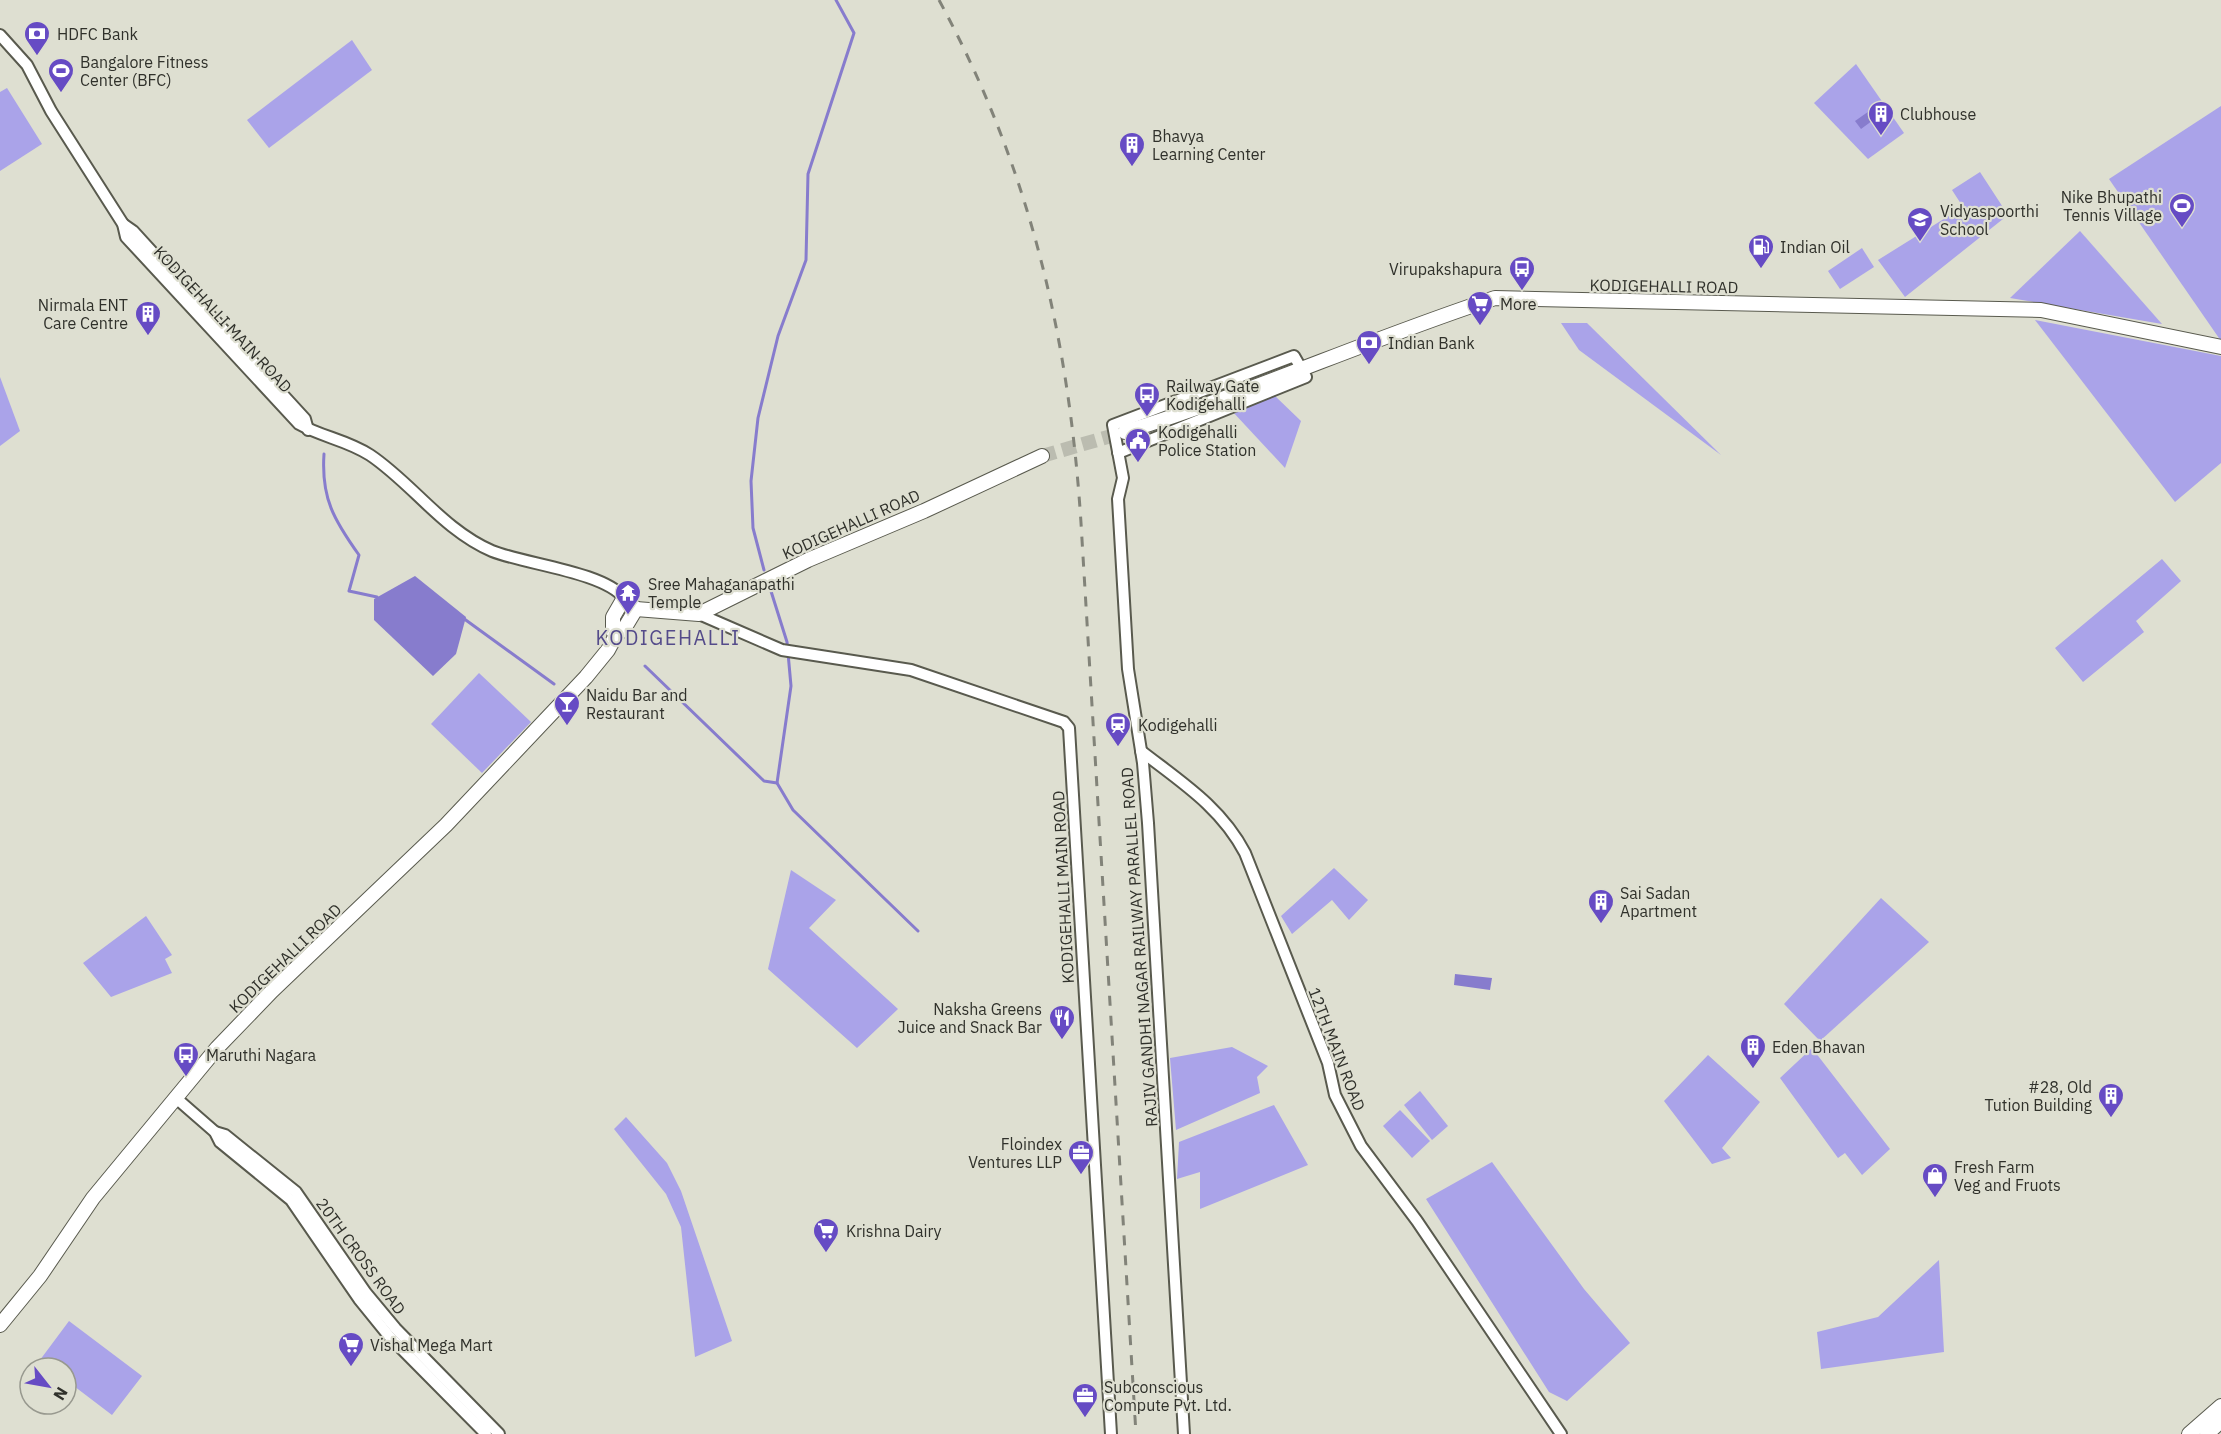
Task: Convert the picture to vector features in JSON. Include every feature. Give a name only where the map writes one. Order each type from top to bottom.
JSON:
[{"type":"main road","name":"KODIGEHALLI ROAD","points":[[1119,429],[1223,399],[1434,318],[1495,298],[2041,310],[2221,347]]},
{"type":"main road","name":"KODIGEHALLI ROAD","points":[[699,614],[808,560],[924,511],[1042,456]]},
{"type":"main road","name":"KODIGEHALLI MAIN ROAD","points":[[624,598],[636,609]]},
{"type":"main road","points":[[616,635],[613,631],[613,617],[624,598]]},
{"type":"main road","name":"KODIGEHALLI ROAD","points":[[0,1325],[40,1276],[93,1198],[217,1048],[272,991],[462,809],[586,677],[608,650],[616,635],[624,629],[636,609]]},
{"type":"main road","points":[[636,609],[699,614]]},
{"type":"main road","points":[[2189,1434],[2221,1406]]},
{"type":"main road","points":[[2207,1434],[2221,1421]]},
{"type":"street","name":"KODIGEHALLI MAIN ROAD","points":[[0,35],[27,65],[51,111],[123,224],[126,237],[299,424],[308,430],[347,442],[369,454],[415,496],[482,546],[513,558],[583,577],[616,590],[624,598]]},
{"type":"street","points":[[1118,453],[1306,377],[1300,368]]},
{"type":"street","name":"RAJIV GANDHI NAGAR RAILWAY PARALLEL ROAD","points":[[1119,429],[1118,453],[1123,478],[1118,499],[1128,669],[1141,751],[1149,823],[1184,1434]]},
{"type":"street","name":"KODIGEHALLI MAIN ROAD","points":[[699,614],[785,651],[887,665],[928,674],[1064,722],[1069,728],[1111,1434]]},
{"type":"street","name":"12TH MAIN ROAD","points":[[1141,751],[1221,815],[1234,832],[1257,883],[1328,1063],[1335,1095],[1361,1146],[1417,1221],[1551,1423],[1561,1434]]},
{"type":"street","name":"20TH CROSS ROAD","points":[[176,1098],[215,1132],[220,1142],[291,1200],[359,1299],[388,1336],[486,1434]]},
{"type":"street","name":"20TH CROSS ROAD","points":[[215,1132],[225,1135],[296,1192],[366,1293],[396,1329],[499,1434]]},
{"type":"shaded area","points":[[352,40],[372,70],[269,148],[247,120]]},
{"type":"shaded area","points":[[1856,64],[1904,133],[1868,159],[1814,103]]},
{"type":"shaded area","points":[[7,88],[42,144],[0,171],[0,92]]},
{"type":"shaded area","name":"Nike Bhupathi Tennis Village","points":[[2221,106],[2221,341],[2109,179]]},
{"type":"shaded area","points":[[1875,107],[1880,115],[1861,129],[1855,121]]},
{"type":"shaded area","points":[[1980,172],[2008,215],[1905,297],[1878,260],[1963,207],[1952,190]]},
{"type":"shaded area","points":[[2080,231],[2162,324],[2010,298]]},
{"type":"shaded area","points":[[1862,248],[1874,267],[1840,289],[1828,271]]},
{"type":"shaded area","points":[[2035,320],[2221,356],[2221,463],[2175,502]]},
{"type":"shaded area","points":[[1561,323],[1587,323],[1721,455],[1579,350]]},
{"type":"shaded area","points":[[0,377],[20,431],[0,446]]},
{"type":"shaded area","points":[[1274,395],[1301,421],[1285,468],[1232,411]]},
{"type":"shaded area","points":[[2162,559],[2181,581],[2136,621],[2144,632],[2083,682],[2055,648]]},
{"type":"shaded area","points":[[415,576],[466,617],[456,654],[433,676],[374,620],[374,599]]},
{"type":"shaded area","points":[[479,673],[531,722],[482,773],[431,724]]},
{"type":"shaded area","points":[[1334,868],[1368,900],[1349,920],[1332,900],[1292,934],[1281,916]]},
{"type":"shaded area","points":[[791,870],[836,900],[809,928],[898,1009],[857,1048],[768,969]]},
{"type":"shaded area","points":[[1881,898],[1929,942],[1820,1041],[1784,1004]]},
{"type":"shaded area","points":[[146,916],[172,955],[165,959],[172,973],[111,997],[83,963]]},
{"type":"shaded area","points":[[1455,974],[1492,978],[1490,990],[1454,985]]},
{"type":"shaded area","points":[[1232,1047],[1268,1066],[1257,1077],[1260,1093],[1176,1130],[1170,1058]]},
{"type":"shaded area","points":[[1812,1048],[1890,1149],[1862,1175],[1845,1153],[1838,1158],[1780,1078]]},
{"type":"shaded area","points":[[1708,1055],[1760,1102],[1722,1148],[1731,1158],[1712,1164],[1664,1101]]},
{"type":"shaded area","points":[[1420,1091],[1448,1126],[1432,1140],[1404,1105]]},
{"type":"shaded area","points":[[1274,1105],[1308,1165],[1200,1209],[1200,1172],[1177,1179],[1179,1142]]},
{"type":"shaded area","points":[[1400,1110],[1430,1141],[1412,1158],[1383,1126]]},
{"type":"shaded area","points":[[626,1117],[667,1163],[681,1191],[732,1341],[695,1357],[681,1227],[666,1194],[614,1129]]},
{"type":"shaded area","points":[[1492,1162],[1584,1289],[1630,1343],[1567,1401],[1549,1392],[1426,1199]]},
{"type":"shaded area","points":[[1939,1260],[1944,1352],[1821,1369],[1817,1332],[1878,1317]]},
{"type":"shaded area","points":[[69,1321],[142,1376],[112,1415],[78,1389],[78,1356],[43,1356]]},
{"type":"waterway","points":[[764,570],[753,528],[751,481],[758,418],[778,336],[806,260],[808,174],[854,33],[836,0]]},
{"type":"waterway","points":[[324,454],[325,483],[331,508],[359,555],[349,591],[377,597]]},
{"type":"waterway","points":[[770,588],[787,642],[791,686],[777,783],[793,810],[918,931]]},
{"type":"waterway","points":[[463,618],[554,684]]},
{"type":"waterway","points":[[645,666],[764,781],[777,783]]},
{"type":"tunnel","points":[[1042,456],[1125,432]]},
{"type":"railway","points":[[939,0],[970,62],[997,125],[1020,189],[1055,319],[1066,386],[1081,523],[1136,1434]]},
{"type":"place","name":"HDFC Bank","points":[[37,57]]},
{"type":"place","name":"Bangalore Fitness Center (BFC)","points":[[61,94]]},
{"type":"place","name":"Clubhouse","points":[[1881,137]]},
{"type":"place","name":"Bhavya Learning Center","points":[[1132,168]]},
{"type":"place","name":"Nike Bhupathi Tennis Village","points":[[2182,229]]},
{"type":"place","name":"Vidyaspoorthi School","points":[[1920,243]]},
{"type":"place","name":"Indian Oil","points":[[1761,270]]},
{"type":"place","name":"Virupakshapura","points":[[1522,292]]},
{"type":"place","name":"More","points":[[1480,327]]},
{"type":"place","name":"Nirmala ENT Care Centre","points":[[148,337]]},
{"type":"place","name":"Indian Bank","points":[[1369,366]]},
{"type":"place","name":"Railway Gate Kodigehalli","points":[[1147,418]]},
{"type":"place","name":"Kodigehalli Police Station","points":[[1138,464]]},
{"type":"place","name":"Sree Mahaganapathi Temple","points":[[628,616]]},
{"type":"place","name":"Naidu Bar and Restaurant","points":[[567,727]]},
{"type":"place","name":"Kodigehalli","points":[[1118,748]]},
{"type":"place","name":"Sai Sadan Apartment","points":[[1601,925]]},
{"type":"place","name":"Naksha Greens Juice and Snack Bar","points":[[1062,1041]]},
{"type":"place","name":"Eden Bhavan","points":[[1753,1070]]},
{"type":"place","name":"Maruthi Nagara","points":[[186,1078]]},
{"type":"place","name":"#28, Old Tution Building","points":[[2111,1119]]},
{"type":"place","name":"Floindex Ventures LLP","points":[[1081,1176]]},
{"type":"place","name":"Fresh Farm Veg and Fruots","points":[[1935,1199]]},
{"type":"place","name":"Krishna Dairy","points":[[826,1254]]},
{"type":"place","name":"Vishal Mega Mart","points":[[351,1368]]},
{"type":"place","name":"Subconscious Compute Pvt. Ltd.","points":[[1085,1419]]},
{"type":"district","name":"KODIGEHALLI","points":[[668,638]]}]
